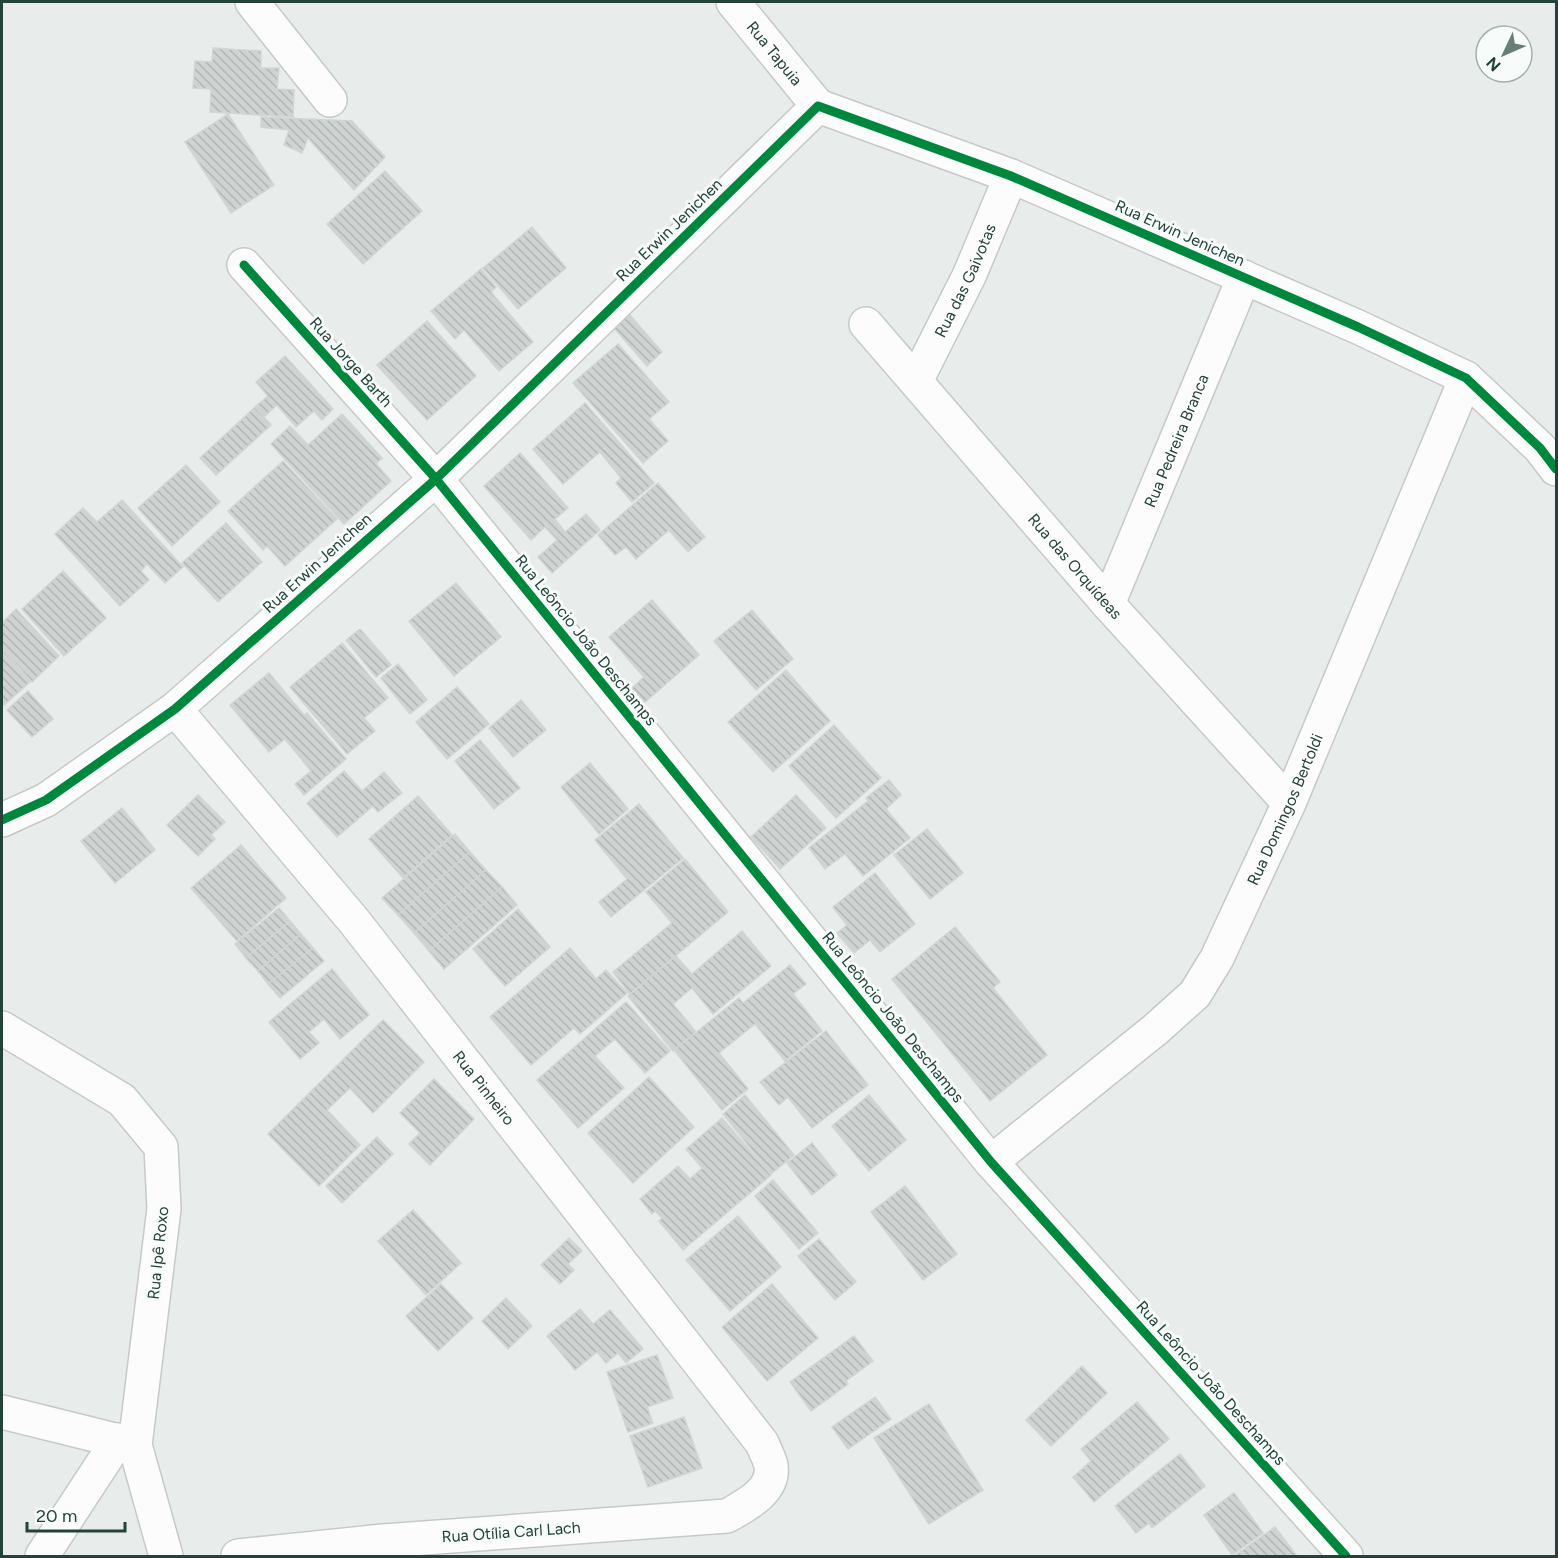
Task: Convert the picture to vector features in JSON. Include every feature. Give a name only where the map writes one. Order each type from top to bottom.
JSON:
[{"type":"street","points":[[252,2],[330,100]]},
{"type":"street","name":"Rua Tapuia","points":[[732,2],[818,106]]},
{"type":"street","name":"Rua Erwin Jenichen","points":[[2,820],[46,800],[175,709],[436,479],[818,106],[1011,176],[1358,327],[1466,378],[1540,448],[1557,469]]},
{"type":"street","name":"Rua das Gaivotas","points":[[916,381],[969,276],[1011,176]]},
{"type":"street","name":"Rua Jorge Barth","points":[[244,265],[436,479]]},
{"type":"street","name":"Rua Pedreira Branca","points":[[1108,604],[1244,277]]},
{"type":"street","name":"Rua das Orquídeas","points":[[866,324],[1108,604],[1289,803]]},
{"type":"street","name":"Rua Domingos Bertoldi","points":[[991,1162],[1156,1029],[1195,994],[1217,958],[1289,803],[1466,378]]},
{"type":"street","name":"Rua Leôncio João Deschamps","points":[[436,479],[991,1162],[1346,1557]]},
{"type":"street","name":"Rua Pinheiro","points":[[175,709],[354,921],[762,1443],[771,1465],[771,1480]]},
{"type":"street","name":"Rua Ipê Roxo","points":[[2,1028],[122,1100],[161,1147],[164,1209],[126,1442],[165,1557]]},
{"type":"street","points":[[2,1412],[126,1442],[42,1557]]},
{"type":"street","name":"Rua Otília Carl Lach","points":[[238,1557],[383,1541],[727,1516],[755,1500],[771,1480]]},
{"type":"building","points":[[213,48],[261,51],[261,68],[279,68],[277,89],[294,90],[293,117],[210,112],[211,89],[193,88],[195,61],[212,62]]},
{"type":"building","points":[[228,114],[274,185],[231,213],[185,142]]},
{"type":"building","points":[[261,117],[352,121],[385,157],[354,190],[308,138],[302,153],[284,145],[289,130],[261,127]]},
{"type":"building","points":[[385,171],[422,211],[363,264],[327,224]]},
{"type":"building","points":[[532,227],[566,268],[518,309],[483,268]]},
{"type":"building","points":[[481,269],[496,287],[491,292],[533,342],[499,371],[464,330],[455,339],[431,311]]},
{"type":"building","points":[[629,314],[662,352],[647,366],[614,328]]},
{"type":"building","points":[[427,321],[476,376],[427,420],[377,365]]},
{"type":"building","points":[[618,344],[669,402],[649,419],[668,441],[643,463],[573,383]]},
{"type":"building","points":[[285,356],[333,409],[322,420],[314,411],[296,427],[277,405],[264,417],[255,407],[268,396],[256,382]]},
{"type":"building","points":[[585,403],[654,483],[632,502],[616,483],[621,478],[600,452],[563,484],[533,449]]},
{"type":"building","points":[[255,407],[271,425],[216,475],[200,458]]},
{"type":"building","points":[[342,414],[382,458],[376,464],[391,481],[344,524],[271,444],[290,426],[308,445]]},
{"type":"building","points":[[520,453],[568,508],[555,519],[565,532],[586,514],[600,530],[552,573],[538,557],[557,540],[545,527],[531,540],[484,486]]},
{"type":"building","points":[[283,461],[337,519],[285,566],[267,546],[263,550],[228,511]]},
{"type":"building","points":[[186,465],[220,502],[172,546],[138,508]]},
{"type":"building","points":[[658,483],[705,537],[688,552],[669,530],[636,559],[626,547],[615,555],[598,535]]},
{"type":"building","points":[[122,500],[183,567],[165,583],[147,564],[141,571],[149,580],[120,606],[55,534],[83,508],[97,522]]},
{"type":"building","points":[[226,523],[262,562],[218,602],[182,563]]},
{"type":"building","points":[[63,571],[106,618],[64,656],[22,609]]},
{"type":"building","points":[[456,583],[501,637],[454,676],[409,621]]},
{"type":"building","points":[[652,600],[699,655],[644,703],[631,689],[644,677],[609,637]]},
{"type":"building","points":[[16,609],[59,656],[32,682],[2,649],[2,623]]},
{"type":"building","points":[[752,610],[793,659],[756,690],[714,641]]},
{"type":"building","points":[[360,629],[391,665],[376,677],[346,640]]},
{"type":"building","points":[[342,643],[388,698],[364,718],[375,731],[347,754],[290,687]]},
{"type":"building","points":[[2,649],[31,681],[4,705],[2,702]]},
{"type":"building","points":[[398,664],[427,700],[410,714],[381,678]]},
{"type":"building","points":[[786,670],[830,721],[773,772],[728,722]]},
{"type":"building","points":[[269,673],[304,715],[307,713],[346,759],[304,795],[295,784],[311,771],[285,739],[269,752],[230,705]]},
{"type":"building","points":[[457,687],[489,724],[447,759],[416,722]]},
{"type":"building","points":[[28,691],[53,719],[32,737],[7,710]]},
{"type":"building","points":[[521,700],[546,730],[513,757],[489,728]]},
{"type":"building","points":[[834,725],[881,778],[836,818],[789,766]]},
{"type":"building","points":[[480,740],[520,788],[494,809],[455,761]]},
{"type":"building","points":[[590,763],[628,809],[599,834],[561,787]]},
{"type":"building","points":[[344,771],[362,791],[384,772],[402,793],[378,812],[373,806],[337,837],[307,803]]},
{"type":"building","points":[[889,780],[901,795],[886,809],[910,838],[863,876],[845,854],[825,869],[809,848],[868,801],[866,798]]},
{"type":"building","points":[[198,795],[225,822],[211,835],[215,839],[198,856],[167,825]]},
{"type":"building","points":[[796,795],[826,828],[780,869],[751,837]]},
{"type":"building","points":[[418,796],[452,835],[403,878],[369,839]]},
{"type":"building","points":[[639,804],[683,858],[611,917],[599,902],[627,879],[595,840]]},
{"type":"building","points":[[122,808],[155,850],[115,883],[81,841]]},
{"type":"building","points":[[927,829],[963,873],[930,899],[894,855]]},
{"type":"building","points":[[455,834],[470,852],[398,915],[382,898]]},
{"type":"building","points":[[241,845],[286,898],[237,941],[191,888]]},
{"type":"building","points":[[470,852],[486,870],[414,933],[398,915]]},
{"type":"building","points":[[685,859],[728,912],[630,994],[613,972],[672,923],[646,892]]},
{"type":"building","points":[[486,870],[502,887],[429,951],[414,933]]},
{"type":"building","points":[[875,873],[915,924],[880,952],[870,940],[854,953],[837,933],[847,925],[833,907]]},
{"type":"building","points":[[502,887],[517,905],[444,969],[429,951]]},
{"type":"building","points":[[279,908],[290,921],[246,958],[235,944]]},
{"type":"building","points":[[518,909],[550,947],[505,986],[473,949]]},
{"type":"building","points":[[290,921],[301,934],[258,971],[246,958]]},
{"type":"building","points":[[955,927],[1000,982],[993,988],[1047,1055],[990,1101],[892,979]]},
{"type":"building","points":[[742,931],[771,966],[713,1014],[692,988],[673,1004],[696,1032],[673,1051],[628,996],[676,956],[692,974]]},
{"type":"building","points":[[301,934],[313,948],[268,984],[258,971]]},
{"type":"building","points":[[313,948],[324,961],[280,998],[268,984]]},
{"type":"building","points":[[570,948],[596,979],[606,970],[627,993],[580,1034],[574,1028],[531,1065],[490,1017]]},
{"type":"building","points":[[790,965],[806,984],[793,994],[822,1031],[785,1061],[755,1024],[719,1053],[748,1089],[722,1110],[674,1050],[739,998],[743,1003]]},
{"type":"building","points":[[332,969],[369,1015],[340,1039],[324,1019],[309,1032],[319,1043],[300,1059],[269,1022]]},
{"type":"building","points":[[626,1002],[670,1051],[645,1073],[615,1039],[595,1056],[624,1088],[578,1128],[537,1080]]},
{"type":"building","points":[[383,1020],[424,1062],[373,1113],[350,1088],[327,1110],[360,1145],[319,1186],[268,1134]]},
{"type":"building","points":[[826,1031],[868,1085],[812,1128],[788,1097],[779,1105],[760,1082]]},
{"type":"building","points":[[649,1077],[694,1127],[633,1183],[588,1133]]},
{"type":"building","points":[[434,1079],[474,1119],[430,1165],[409,1144],[420,1133],[400,1113]]},
{"type":"building","points":[[745,1095],[794,1155],[771,1174],[723,1114]]},
{"type":"building","points":[[869,1095],[906,1140],[869,1171],[832,1126]]},
{"type":"building","points":[[722,1118],[771,1175],[683,1250],[659,1221],[662,1218],[655,1211],[652,1214],[640,1199],[678,1166],[690,1179],[702,1168],[686,1149]]},
{"type":"building","points":[[377,1137],[393,1154],[342,1203],[326,1186]]},
{"type":"building","points":[[812,1143],[837,1175],[812,1195],[787,1163]]},
{"type":"building","points":[[773,1180],[818,1233],[799,1249],[755,1196]]},
{"type":"building","points":[[905,1186],[957,1254],[923,1280],[871,1212]]},
{"type":"building","points":[[413,1210],[461,1263],[426,1295],[378,1241]]},
{"type":"building","points":[[738,1216],[781,1267],[730,1311],[686,1260]]},
{"type":"building","points":[[569,1238],[582,1251],[568,1264],[574,1270],[560,1284],[541,1265]]},
{"type":"building","points":[[819,1239],[856,1282],[835,1300],[798,1256]]},
{"type":"building","points":[[441,1284],[473,1318],[438,1351],[406,1316]]},
{"type":"building","points":[[772,1284],[818,1338],[767,1381],[722,1327]]},
{"type":"building","points":[[506,1298],[532,1326],[508,1349],[482,1321]]},
{"type":"building","points":[[580,1309],[593,1324],[610,1310],[643,1349],[626,1363],[618,1353],[606,1363],[597,1352],[575,1370],[547,1336]]},
{"type":"building","points":[[854,1336],[873,1361],[846,1381],[848,1384],[811,1411],[790,1382]]},
{"type":"building","points":[[657,1355],[673,1398],[647,1407],[653,1423],[628,1432],[607,1372]]},
{"type":"building","points":[[1082,1366],[1107,1393],[1051,1446],[1026,1420]]},
{"type":"building","points":[[875,1397],[891,1419],[848,1449],[832,1427]]},
{"type":"building","points":[[1137,1402],[1169,1439],[1094,1502],[1073,1477],[1091,1461],[1081,1449]]},
{"type":"building","points":[[929,1404],[983,1490],[929,1524],[874,1438]]},
{"type":"building","points":[[684,1417],[702,1468],[648,1487],[630,1436]]},
{"type":"building","points":[[1180,1454],[1205,1486],[1152,1528],[1149,1523],[1136,1533],[1115,1506]]},
{"type":"building","points":[[1234,1493],[1263,1533],[1232,1555],[1204,1515]]},
{"type":"building","points":[[1275,1527],[1297,1556],[1234,1556]]},
{"type":"cycle path","points":[[2,820],[46,800],[175,709],[436,479],[818,106],[1011,176],[1358,327],[1466,378],[1540,448],[1556,469]]},
{"type":"cycle path","points":[[244,265],[436,479],[991,1162],[1346,1556]]}]
